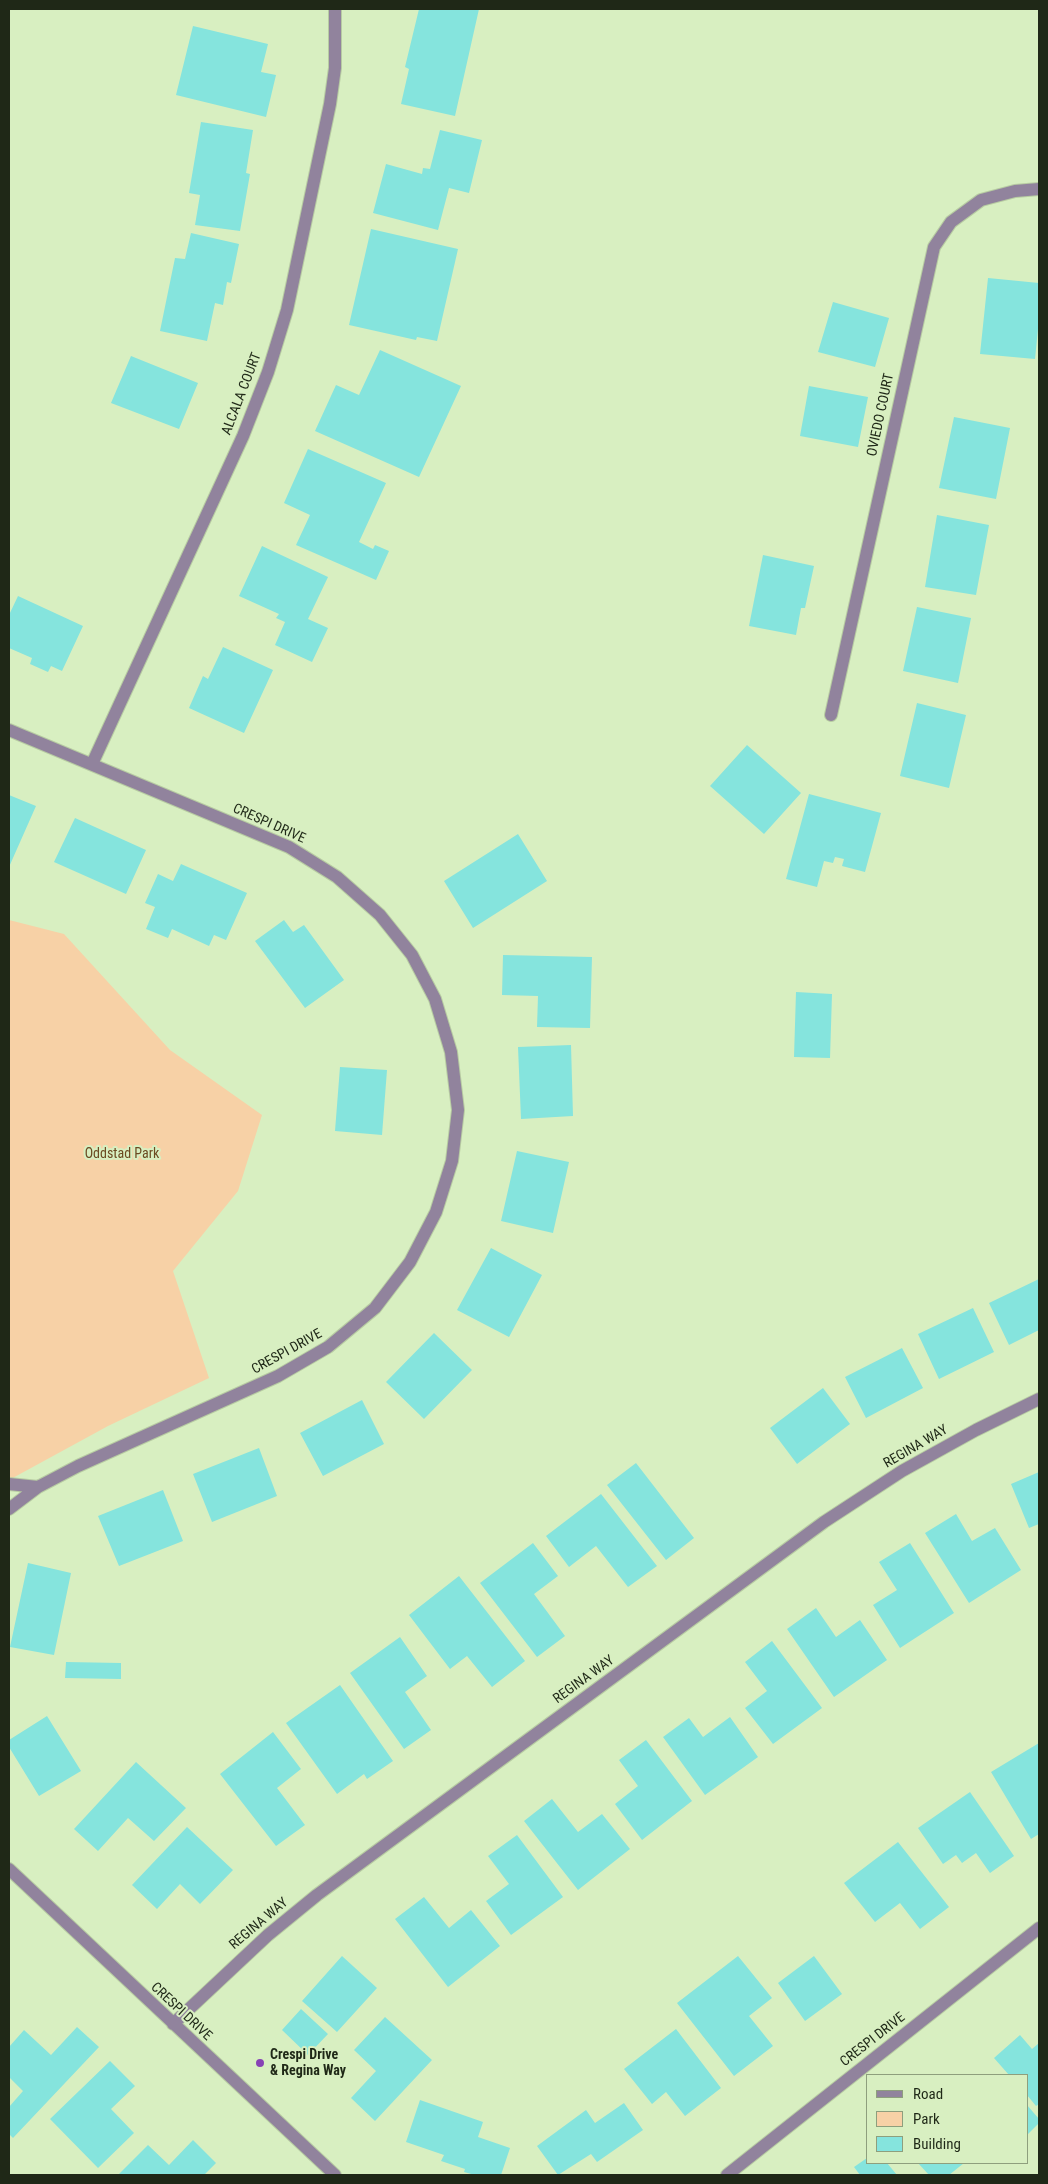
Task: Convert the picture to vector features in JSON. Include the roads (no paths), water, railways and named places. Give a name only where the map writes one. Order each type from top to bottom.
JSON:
[{"type":"street","name":"ALCALA COURT","points":[[92,764],[243,436],[268,372],[287,310],[330,104],[335,59],[335,9]]},
{"type":"street","name":"OVIEDO COURT","points":[[831,715],[934,247],[951,222],[981,200],[1015,191],[1039,189]]},
{"type":"street","name":"CRESPI DRIVE","points":[[9,730],[289,847],[337,877],[380,915],[412,955],[435,999],[451,1052],[458,1110],[452,1161],[436,1212],[410,1262],[375,1308],[328,1347],[278,1376],[78,1466],[38,1487],[9,1509]]},
{"type":"street","name":"REGINA WAY","points":[[173,2024],[254,1948],[317,1895],[824,1522],[902,1471],[976,1430],[1039,1399]]},
{"type":"street","points":[[9,1484],[38,1487]]},
{"type":"street","name":"CRESPI DRIVE","points":[[9,1868],[335,2175]]},
{"type":"street","name":"CRESPI DRIVE","points":[[727,2175],[1039,1928]]},
{"type":"place","name":"Crespi Drive & Regina Way","points":[[260,2063]]},
{"type":"park label","name":"Oddstad Park","points":[[122,1154]]}]
